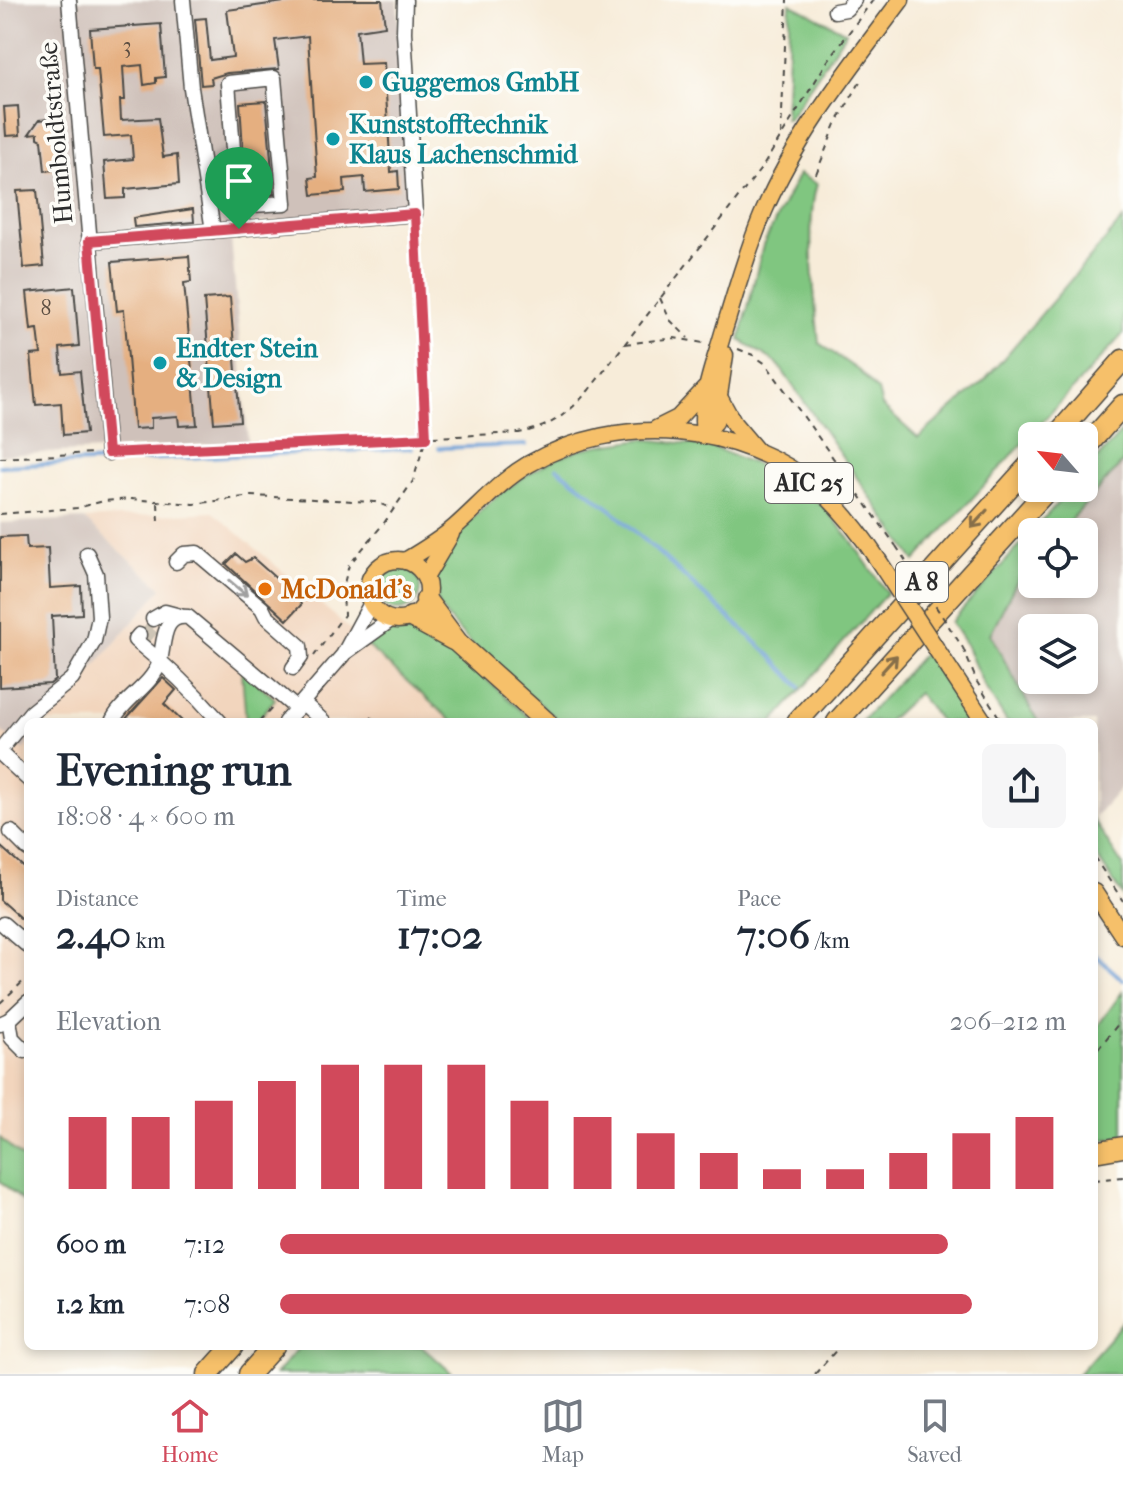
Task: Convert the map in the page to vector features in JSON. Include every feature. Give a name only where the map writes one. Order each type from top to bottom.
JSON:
[{"type":"highway","points":[[1068,422],[1123,360]]},
{"type":"highway","points":[[1098,433],[1123,405]]},
{"type":"highway","name":"A 8","points":[[801,718],[1018,478]]},
{"type":"highway","name":"A 8","points":[[841,718],[1036,502]]},
{"type":"highway","points":[[426,600],[458,643],[542,718]]},
{"type":"highway","points":[[401,618],[458,643]]},
{"type":"highway","points":[[793,718],[814,704]]},
{"type":"highway","points":[[1098,1151],[1123,1147]]},
{"type":"highway","points":[[208,1374],[229,1350]]},
{"type":"highway","points":[[249,1374],[270,1350]]},
{"type":"main road","name":"AIC 25","points":[[704,434],[715,422],[714,391],[727,321],[754,235],[782,176],[816,117],[901,0]]},
{"type":"main road","name":"AIC 25","points":[[654,430],[678,418],[714,391]]},
{"type":"main road","name":"AIC 25","points":[[714,391],[734,424],[757,451]]},
{"type":"main road","name":"AIC 25","points":[[405,561],[455,527],[506,479],[546,454],[587,439],[654,430],[704,434],[757,451],[795,472],[819,490],[854,525],[981,718]]},
{"type":"main road","name":"AIC 25","points":[[425,578],[455,527]]},
{"type":"main road","points":[[386,562],[414,564],[425,578],[426,600],[401,618],[383,616],[371,603],[369,584],[378,568],[386,562]]},
{"type":"main road","points":[[1098,898],[1123,936]]},
{"type":"street","name":"Humboldtstraße","points":[[69,0],[108,453]]},
{"type":"street","points":[[183,0],[191,88],[213,231]]},
{"type":"street","points":[[89,241],[415,214],[404,32],[405,0]]},
{"type":"street","points":[[835,11],[846,9],[854,0]]},
{"type":"street","points":[[237,206],[285,203],[274,78],[228,83],[237,206],[239,229]]},
{"type":"street","points":[[176,562],[184,554],[197,553],[262,608],[266,616],[300,646],[301,657],[293,668]]},
{"type":"street","points":[[26,718],[72,679],[94,641],[99,617],[96,574],[87,554]]},
{"type":"street","points":[[289,718],[343,655],[371,603]]},
{"type":"street","points":[[115,718],[157,668],[162,636],[173,619],[180,616]]},
{"type":"street","points":[[158,618],[188,617],[282,696],[318,718]]},
{"type":"street","points":[[343,655],[401,618]]},
{"type":"street","points":[[140,639],[187,684],[217,718]]},
{"type":"street","points":[[24,721],[0,752],[24,775]]},
{"type":"street","points":[[11,832],[24,845]]},
{"type":"street","points":[[3,924],[24,942]]},
{"type":"street","points":[[24,1005],[4,1022],[12,1038],[24,1050]]},
{"type":"path","points":[[781,135],[787,0]]},
{"type":"path","points":[[0,458],[519,433],[549,425],[572,409],[763,166],[827,62],[873,0]]},
{"type":"path","points":[[816,174],[836,124],[864,75]]},
{"type":"path","points":[[308,663],[344,615],[343,587],[349,565],[413,481],[426,438],[415,214]]},
{"type":"path","points":[[660,298],[670,320],[689,339]]},
{"type":"path","points":[[625,344],[656,339],[689,339],[703,343]]},
{"type":"path","points":[[735,348],[766,364],[896,546],[963,648],[977,682],[1000,718]]},
{"type":"path","points":[[0,514],[77,508],[117,500],[194,504],[251,496],[375,502],[394,509]]},
{"type":"path","points":[[158,502],[159,523]]},
{"type":"path","points":[[263,718],[282,696]]},
{"type":"path","points":[[1098,863],[1123,901]]},
{"type":"path","points":[[0,1003],[24,981]]},
{"type":"path","points":[[1098,1049],[1123,1018]]},
{"type":"path","points":[[1098,1180],[1123,1177]]},
{"type":"path","points":[[815,1374],[836,1350]]},
{"type":"shaded area","points":[[0,0],[397,0],[411,209],[230,225],[248,443],[0,455]]},
{"type":"shaded area","points":[[1123,462],[1123,785],[1098,813],[1098,718],[1036,718],[1023,694],[1098,694],[1098,614],[1018,614],[1018,686],[990,635],[1018,579],[1018,598],[1098,598],[1098,518],[1073,518],[1087,502],[1098,502],[1098,490]]},
{"type":"shaded area","points":[[213,512],[449,718],[50,718],[162,588],[84,519]]},
{"type":"shaded area","points":[[84,519],[162,588],[50,718],[24,718],[23,750],[0,730],[0,523]]},
{"type":"shaded area","points":[[0,730],[24,749],[24,1159],[0,1138]]},
{"type":"green space","points":[[790,3],[846,32],[789,118],[785,119]]},
{"type":"green space","points":[[799,174],[817,184],[811,240],[819,343],[859,371],[878,391],[882,406],[918,438],[985,380],[1123,219],[1123,334],[1042,422],[1018,422],[1018,449],[915,561],[777,363],[740,340],[763,245]]},
{"type":"green space","points":[[1123,430],[1123,462],[1098,490],[1098,458]]},
{"type":"green space","points":[[642,439],[709,446],[762,467],[823,506],[887,593],[777,718],[556,718],[475,647],[446,615],[438,602],[436,580],[444,556],[459,533],[481,510],[531,472],[555,459],[600,445]]},
{"type":"green space","points":[[1058,502],[1087,502],[1073,518],[1044,518]]},
{"type":"green space","points":[[1018,547],[1018,579],[990,634],[1018,685],[1018,694],[1023,694],[1036,718],[1004,718],[951,622]]},
{"type":"green space","points":[[398,566],[414,572],[420,588],[414,604],[398,610],[382,604],[376,588],[382,572]]},
{"type":"green space","points":[[405,624],[451,648],[530,718],[448,718],[365,644],[390,627]]},
{"type":"green space","points":[[925,652],[969,718],[938,718],[918,693],[891,718],[865,718]]},
{"type":"green space","points":[[244,670],[275,699],[259,718],[246,718]]},
{"type":"green space","points":[[1098,827],[1123,866],[1123,896],[1098,858]]},
{"type":"green space","points":[[1123,991],[1123,1137],[1098,1140],[1098,1025]]},
{"type":"green space","points":[[0,1138],[24,1159],[24,1202],[0,1181]]},
{"type":"green space","points":[[1123,1323],[1123,1374],[1078,1374]]},
{"type":"green space","points":[[297,1350],[426,1350],[453,1374],[276,1374]]},
{"type":"building","points":[[298,0],[382,0],[385,26],[357,30],[360,64],[384,63],[391,172],[398,171],[399,189],[365,192],[364,177],[344,179],[345,192],[312,195],[310,178],[317,177],[308,36],[275,40],[279,69],[227,73],[211,78],[212,84],[201,85],[195,19],[206,18],[210,60],[233,57],[227,10]]},
{"type":"building","points":[[161,24],[165,77],[156,78],[156,83],[144,85],[142,65],[123,67],[125,100],[120,100],[121,120],[158,118],[163,157],[177,155],[179,184],[125,189],[125,198],[107,199],[104,162],[133,159],[131,135],[104,137],[98,69],[93,69],[90,29]]},
{"type":"building","points":[[266,101],[274,194],[246,195],[240,103]]},
{"type":"building","points":[[18,106],[20,135],[6,136],[4,107]]},
{"type":"building","points":[[39,120],[61,120],[64,169],[45,171],[42,140],[38,138],[38,133],[29,134]]},
{"type":"building","points":[[37,190],[44,266],[24,268],[17,191]]},
{"type":"building","points":[[193,209],[194,222],[134,227],[133,218]]},
{"type":"building","name":"Endter Stein & Design","points":[[189,256],[191,282],[184,283],[197,425],[179,426],[178,416],[151,418],[151,428],[134,429],[124,310],[117,311],[112,262]]},
{"type":"building","points":[[74,287],[79,346],[60,348],[62,373],[80,371],[86,433],[63,435],[61,403],[36,405],[31,355],[41,354],[38,329],[31,330],[27,292]]},
{"type":"building","points":[[230,297],[240,421],[214,423],[204,299]]},
{"type":"building","points":[[26,536],[27,549],[48,548],[50,588],[81,586],[82,614],[52,616],[55,680],[50,684],[0,687],[0,537]]},
{"type":"building","name":"McDonald's","points":[[236,554],[245,562],[253,558],[280,582],[283,579],[302,595],[299,599],[301,605],[287,620],[226,564]]},
{"type":"building","points":[[163,678],[176,690],[164,704],[179,718],[127,718]]},
{"type":"building","points":[[0,846],[24,867],[24,921],[0,900]]},
{"type":"waterway","points":[[439,448],[526,445]]},
{"type":"waterway","points":[[0,466],[412,448]]},
{"type":"waterway","points":[[557,468],[613,511],[771,656],[800,687]]},
{"type":"waterway","points":[[1098,958],[1123,980]]},
{"type":"tunnel","points":[[143,639],[157,623]]},
{"type":"place","name":"Guggemos GmbH","points":[[366,82]]},
{"type":"place","name":"Kunststofftechnik Klaus Lachenschmid","points":[[333,139]]},
{"type":"place","name":"Endter Stein & Design","points":[[160,363]]},
{"type":"place","name":"McDonald's","points":[[265,589]]},
{"type":"route","points":[[415,214],[426,438],[108,453],[89,241],[239,229],[415,214]]}]
